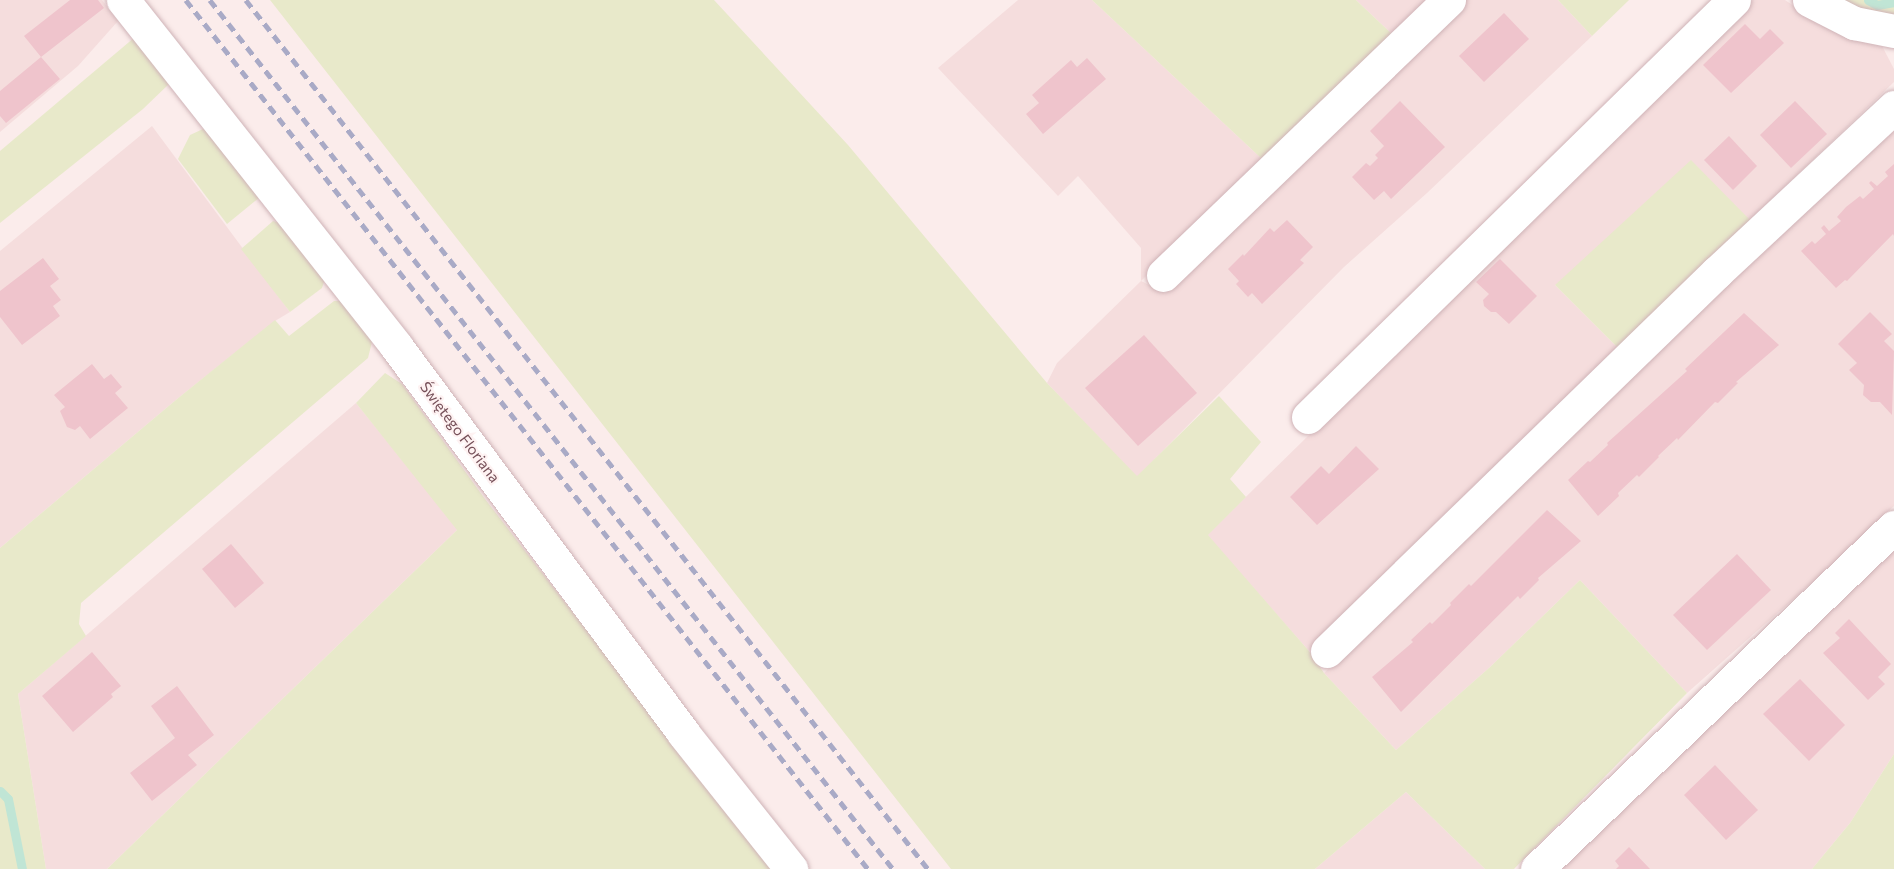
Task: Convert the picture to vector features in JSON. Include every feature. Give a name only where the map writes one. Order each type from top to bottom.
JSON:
[{"type":"street","name":"Świętego Floriana","points":[[123,0],[396,346],[683,733],[791,869]]},
{"type":"street","points":[[1162,275],[1449,0]]},
{"type":"street","points":[[1308,417],[1734,0]]},
{"type":"street","points":[[1809,0],[1854,23],[1894,31]]},
{"type":"street","points":[[1327,651],[1717,272],[1894,107]]},
{"type":"street","points":[[1537,869],[1894,528]]},
{"type":"shaded area","points":[[0,0],[102,0],[118,21],[78,66],[0,132]]},
{"type":"shaded area","points":[[1018,0],[1092,0],[1263,160],[1141,281],[1141,248],[1078,176],[1058,196],[938,68]]},
{"type":"shaded area","points":[[1356,0],[1430,0],[1393,35]]},
{"type":"shaded area","points":[[1466,0],[1558,0],[1592,36],[1427,193],[1344,267],[1137,477],[1047,383],[1057,363],[1141,281],[1165,293]]},
{"type":"shaded area","points":[[1753,0],[1785,0],[1823,26],[1881,44],[1894,69],[1894,82],[1750,220],[1555,285],[1618,348],[1309,651],[1207,535]]},
{"type":"shaded area","points":[[152,126],[290,312],[275,321],[177,399],[0,548],[0,251]]},
{"type":"shaded area","points":[[1894,128],[1894,506],[1824,572],[1687,693],[1580,580],[1490,667],[1396,750],[1324,673],[1638,367]]},
{"type":"shaded area","points":[[356,403],[458,529],[107,869],[46,869],[18,694]]},
{"type":"shaded area","points":[[1894,541],[1894,754],[1850,823],[1812,869],[1553,869]]},
{"type":"shaded area","points":[[1406,792],[1485,869],[1315,869]]},
{"type":"green space","points":[[270,0],[714,0],[848,145],[1047,383],[1137,476],[1219,396],[1261,442],[1230,479],[1246,497],[1208,535],[1309,651],[1324,673],[1396,750],[1490,667],[1580,580],[1687,693],[1514,869],[1485,869],[1406,792],[1315,869],[951,869]]},
{"type":"green space","points":[[1092,0],[1356,0],[1393,35],[1263,160]]},
{"type":"green space","points":[[1558,0],[1629,0],[1592,36]]},
{"type":"green space","points":[[1841,0],[1894,0],[1894,18],[1875,18]]},
{"type":"green space","points":[[135,37],[170,83],[143,109],[0,223],[0,151]]},
{"type":"green space","points":[[203,129],[216,136],[265,193],[227,224],[178,159],[190,135]]},
{"type":"green space","points":[[1691,160],[1750,220],[1618,348],[1555,285]]},
{"type":"green space","points":[[273,221],[286,225],[327,273],[322,288],[290,312],[241,249]]},
{"type":"green space","points":[[334,301],[347,301],[374,334],[368,358],[81,603],[79,624],[86,636],[18,694],[46,869],[0,869],[0,548],[275,320],[289,336]]},
{"type":"green space","points":[[385,373],[402,384],[485,499],[771,869],[107,869],[457,530],[356,403]]},
{"type":"green space","points":[[1894,754],[1894,869],[1812,869],[1850,823]]},
{"type":"building","points":[[70,0],[98,0],[104,8],[41,57],[24,36]]},
{"type":"building","points":[[1504,13],[1529,39],[1484,82],[1459,56]]},
{"type":"building","points":[[1745,24],[1760,39],[1770,29],[1784,43],[1731,93],[1703,65]]},
{"type":"building","points":[[41,57],[60,79],[6,123],[0,116],[0,91]]},
{"type":"building","points":[[1087,58],[1106,79],[1043,134],[1026,114],[1039,103],[1032,95],[1071,60],[1077,67]]},
{"type":"building","points":[[1400,101],[1445,147],[1391,199],[1384,191],[1374,200],[1352,177],[1366,163],[1370,166],[1378,158],[1375,155],[1384,146],[1370,131]]},
{"type":"building","points":[[1795,101],[1827,134],[1791,168],[1760,135]]},
{"type":"building","points":[[1729,136],[1757,166],[1733,190],[1704,160]]},
{"type":"building","points":[[1894,164],[1894,236],[1893,234],[1847,281],[1845,280],[1836,288],[1801,251],[1812,241],[1815,244],[1826,234],[1821,228],[1824,225],[1829,231],[1841,221],[1837,217],[1846,207],[1860,196],[1863,199],[1874,189],[1869,183],[1871,181],[1877,186],[1888,176],[1885,172]]},
{"type":"building","points":[[1287,220],[1313,247],[1300,260],[1304,263],[1262,304],[1252,293],[1248,297],[1236,284],[1239,281],[1228,269],[1243,254],[1244,256],[1270,228],[1274,232]]},
{"type":"building","points":[[43,258],[59,279],[50,286],[61,300],[53,306],[60,316],[22,345],[0,317],[0,291]]},
{"type":"building","points":[[1500,259],[1537,296],[1509,324],[1496,312],[1491,312],[1484,306],[1483,300],[1489,294],[1476,282]]},
{"type":"building","points":[[1870,312],[1892,334],[1884,341],[1894,351],[1892,415],[1880,402],[1871,402],[1863,395],[1864,385],[1849,370],[1857,363],[1838,344]]},
{"type":"building","points":[[1744,313],[1779,345],[1736,382],[1738,383],[1718,403],[1715,402],[1639,477],[1637,475],[1598,516],[1568,480],[1687,371],[1685,369]]},
{"type":"building","points":[[1144,335],[1197,393],[1138,446],[1085,388]]},
{"type":"building","points":[[92,364],[104,379],[111,374],[122,387],[115,393],[128,408],[90,439],[80,426],[75,430],[67,427],[60,411],[65,407],[54,395]]},
{"type":"building","points":[[1356,446],[1379,469],[1317,525],[1290,497],[1321,466],[1329,474]]},
{"type":"building","points":[[1547,510],[1581,541],[1538,578],[1539,580],[1520,599],[1518,596],[1401,712],[1372,677],[1413,642],[1411,640],[1430,622],[1432,624],[1469,584],[1471,586]]},
{"type":"building","points":[[231,544],[264,583],[235,608],[202,569]]},
{"type":"building","points":[[1737,554],[1771,590],[1707,650],[1673,615]]},
{"type":"building","points":[[1849,619],[1891,664],[1878,677],[1885,684],[1868,700],[1823,653],[1840,638],[1835,633]]},
{"type":"building","points":[[92,652],[121,686],[111,694],[113,697],[73,732],[42,696]]},
{"type":"building","points":[[1800,679],[1845,725],[1809,761],[1763,714]]},
{"type":"building","points":[[177,686],[214,735],[188,755],[197,765],[152,801],[130,773],[175,738],[151,706]]},
{"type":"building","points":[[1715,765],[1758,810],[1726,840],[1684,795]]},
{"type":"building","points":[[1629,847],[1650,869],[1616,869],[1619,866],[1615,861]]},
{"type":"waterway","points":[[1868,0],[1877,5],[1894,2]]},
{"type":"waterway","points":[[0,791],[8,799],[22,869]]},
{"type":"railway","points":[[186,0],[868,869]]},
{"type":"railway","points":[[210,0],[893,869]]},
{"type":"railway","points":[[246,0],[928,869]]}]
